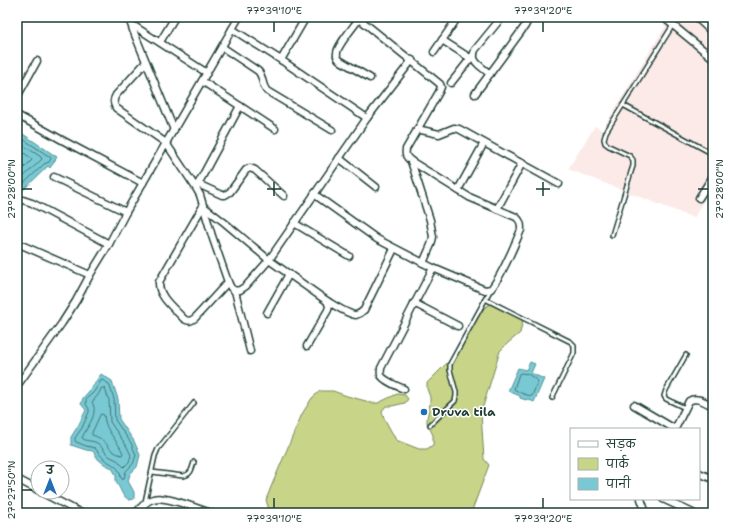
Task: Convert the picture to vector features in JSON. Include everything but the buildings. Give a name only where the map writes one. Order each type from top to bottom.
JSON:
[{"type":"street","points":[[132,17],[133,30],[174,130]]},
{"type":"street","points":[[160,42],[175,17]]},
{"type":"street","points":[[17,386],[76,301],[239,17]]},
{"type":"street","points":[[281,60],[306,17]]},
{"type":"street","points":[[434,52],[458,17]]},
{"type":"street","points":[[451,83],[502,17]]},
{"type":"street","points":[[475,94],[525,26],[527,22],[526,17]]},
{"type":"street","points":[[663,17],[713,58]]},
{"type":"street","points":[[696,17],[713,34]]},
{"type":"street","points":[[314,194],[377,239],[394,249],[432,268],[485,290],[490,289],[494,284],[510,256],[521,230],[520,221],[516,217],[469,197],[406,157],[406,148],[441,87],[440,84],[358,18],[338,48],[336,55],[341,61],[370,78]]},
{"type":"street","points":[[132,24],[207,73]]},
{"type":"street","points":[[232,29],[367,118]]},
{"type":"street","points":[[442,40],[472,56],[475,62],[490,74]]},
{"type":"street","points":[[222,47],[258,71],[261,74],[266,91],[332,130]]},
{"type":"street","points":[[234,291],[240,290],[246,286],[269,260],[367,118],[412,60]]},
{"type":"street","points":[[17,97],[37,61]]},
{"type":"street","points":[[146,62],[116,95],[113,99],[113,104],[116,108],[166,143],[197,186],[208,226],[228,282],[234,291],[250,351]]},
{"type":"street","points":[[202,81],[275,129]]},
{"type":"street","points":[[197,186],[240,106]]},
{"type":"street","points":[[17,115],[143,183]]},
{"type":"street","points":[[417,129],[439,134],[454,128],[459,129],[559,184]]},
{"type":"street","points":[[458,190],[484,143]]},
{"type":"street","points":[[339,158],[376,187]]},
{"type":"street","points":[[411,161],[430,220],[433,236],[431,245],[423,263]]},
{"type":"street","points":[[497,209],[522,164]]},
{"type":"street","points":[[197,186],[225,195],[230,192],[246,170],[250,168],[255,170],[284,196]]},
{"type":"street","points":[[699,198],[713,176]]},
{"type":"street","points":[[54,177],[126,212]]},
{"type":"street","points":[[17,200],[23,200],[32,204],[109,244]]},
{"type":"street","points":[[203,206],[269,260],[327,301],[351,314],[359,314],[364,310],[394,249]]},
{"type":"street","points":[[203,206],[159,282],[160,292],[184,319],[191,321],[228,282]]},
{"type":"street","points":[[294,222],[349,256]]},
{"type":"street","points":[[17,243],[90,275]]},
{"type":"street","points":[[404,389],[385,379],[381,376],[380,372],[432,268]]},
{"type":"street","points":[[268,313],[289,274]]},
{"type":"street","points":[[307,346],[328,310],[329,306],[327,301]]},
{"type":"street","points":[[414,303],[458,326]]},
{"type":"street","points":[[675,428],[689,401],[694,398],[713,406]]},
{"type":"street","points":[[634,405],[673,428]]},
{"type":"street","points":[[700,473],[713,479]]},
{"type":"street","points":[[17,479],[30,486]]},
{"type":"street","points":[[136,513],[146,502],[153,498],[164,499],[211,513]]},
{"type":"street","points":[[53,500],[69,510],[81,513]]},
{"type":"street","points":[[641,500],[646,513]]},
{"type":"street","points":[[665,500],[693,513]]},
{"type":"lane","points":[[612,235],[633,166],[633,160],[630,156],[609,146],[606,143],[604,139],[606,132],[673,25]]},
{"type":"lane","points":[[623,106],[713,154]]},
{"type":"lane","points":[[430,425],[455,400],[456,392],[450,370],[450,364],[490,289]]},
{"type":"lane","points":[[485,298],[571,342],[574,345],[574,354],[552,398]]},
{"type":"lane","points":[[685,408],[666,399],[664,396],[686,355]]},
{"type":"lane","points":[[146,502],[155,456],[158,449],[194,403]]},
{"type":"lane","points":[[152,472],[183,476],[187,475],[192,470],[194,462]]},
{"type":"shaded area","points":[[671,17],[713,17],[713,182],[694,218],[568,169],[595,126],[602,130]]},
{"type":"green space","points":[[491,304],[513,314],[523,321],[520,333],[500,351],[481,413],[484,459],[489,465],[471,513],[270,513],[266,500],[271,487],[302,414],[312,398],[320,391],[333,391],[371,403],[378,403],[397,394],[405,395],[408,399],[405,403],[386,406],[382,411],[384,418],[396,440],[419,449],[427,449],[433,445],[433,435],[427,423],[430,397],[427,389],[427,383],[449,361],[459,343],[485,307]]},
{"type":"water","points":[[17,130],[57,157],[50,168],[48,166],[19,194],[17,194]]},
{"type":"water","points":[[530,362],[535,364],[531,373],[544,379],[534,402],[520,398],[520,396],[508,391],[518,368],[526,370]]},
{"type":"water","points":[[101,374],[112,381],[118,399],[119,419],[134,441],[140,455],[137,467],[130,474],[128,481],[134,492],[134,499],[129,500],[123,495],[116,481],[116,475],[112,468],[98,459],[93,451],[71,445],[71,437],[86,410],[81,404],[83,398]]},
{"type":"place","name":"Druva tila","points":[[424,412]]}]
